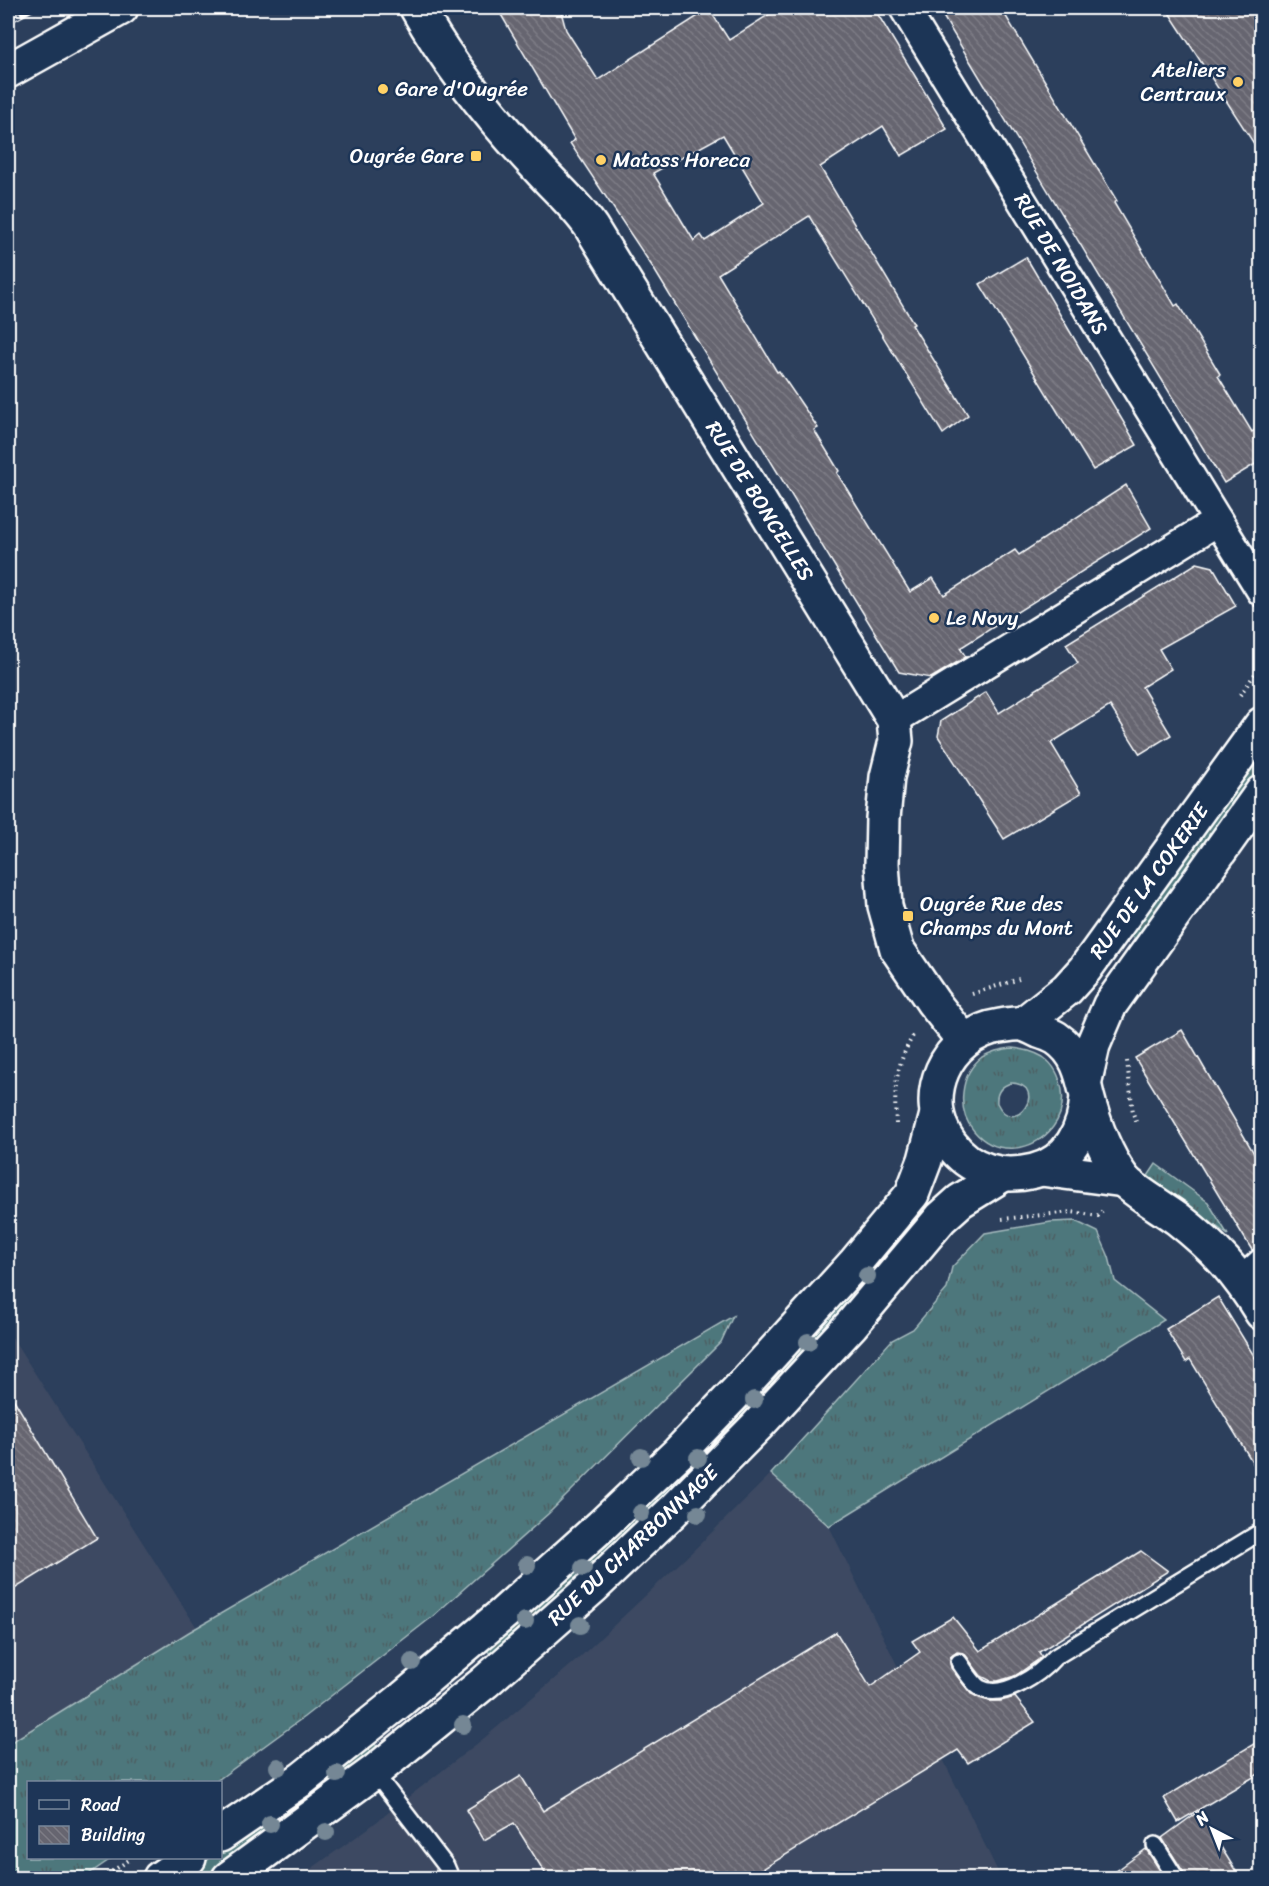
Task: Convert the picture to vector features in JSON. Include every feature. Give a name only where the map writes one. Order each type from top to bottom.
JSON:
[{"type":"main road","points":[[8,71],[121,8]]},
{"type":"main road","name":"RUE DE BONCELLES","points":[[417,8],[468,86],[539,169],[578,207],[894,720]]},
{"type":"main road","points":[[894,720],[896,741],[887,777],[883,818],[882,864],[885,906],[897,950],[933,1002],[964,1041]]},
{"type":"main road","name":"RUE DE LA COKERIE","points":[[1023,1024],[1067,989],[1085,969],[1262,724]]},
{"type":"main road","name":"RUE DE LA COKERIE","points":[[1086,1088],[1093,1045],[1110,1005],[1262,792]]},
{"type":"main road","points":[[1086,1088],[1084,1121],[1074,1142],[1053,1164],[1019,1175],[1002,1175],[971,1164],[948,1142],[937,1114],[936,1099],[940,1073],[954,1050],[977,1032],[990,1027],[1023,1024],[1055,1037],[1068,1049],[1078,1064],[1086,1088],[1102,1140],[1124,1180],[1197,1234],[1223,1259],[1252,1272],[1262,1313]]},
{"type":"main road","name":"RUE DU CHARBONNAGE","points":[[222,1834],[302,1779],[401,1700],[584,1542],[678,1453],[854,1264],[912,1194],[925,1160],[937,1114]]},
{"type":"main road","points":[[1041,1169],[1124,1180]]},
{"type":"main road","name":"RUE DU CHARBONNAGE","points":[[229,1878],[374,1772],[485,1682],[610,1571],[757,1426],[852,1324],[941,1218],[960,1201],[1002,1175]]},
{"type":"main road","points":[[160,1878],[186,1859]]},
{"type":"street","name":"RUE DE NOIDANS","points":[[904,8],[1262,592]]},
{"type":"street","points":[[894,720],[1218,521]]},
{"type":"lane","points":[[959,1662],[979,1687],[996,1693],[1010,1689],[1047,1666],[1055,1657],[1262,1531]]},
{"type":"lane","points":[[374,1772],[446,1866],[451,1878]]},
{"type":"lane","points":[[1155,1845],[1176,1878]]},
{"type":"path","points":[[1233,704],[1262,664]]},
{"type":"path","points":[[963,997],[991,987],[1016,982],[1024,976]]},
{"type":"path","points":[[896,1125],[895,1096],[899,1062],[914,1034]]},
{"type":"path","points":[[1126,1050],[1132,1113],[1139,1131]]},
{"type":"path","points":[[102,1878],[129,1859]]},
{"type":"shaded area","points":[[8,1331],[197,1628],[8,1744]]},
{"type":"shaded area","points":[[771,1474],[829,1526],[1001,1878],[298,1878],[366,1830],[483,1739],[577,1660]]},
{"type":"green space","points":[[1261,745],[1261,768],[1139,941],[1128,934]]},
{"type":"green space","points":[[1008,1048],[1036,1053],[1043,1057],[1056,1071],[1062,1090],[1061,1109],[1053,1127],[1036,1142],[1015,1148],[993,1145],[983,1139],[968,1122],[963,1103],[965,1082],[975,1064],[989,1053]],"holes":[[[1011,1083],[1022,1086],[1028,1092],[1025,1107],[1020,1113],[1012,1116],[1004,1113],[997,1103],[1000,1090]]]},
{"type":"green space","points":[[1156,1164],[1208,1202],[1228,1235],[1148,1176]]},
{"type":"green space","points":[[908,1214],[921,1225],[715,1452],[494,1658],[483,1646]]},
{"type":"green space","points":[[1075,1221],[1098,1232],[1109,1257],[1115,1281],[1164,1320],[829,1526],[771,1474],[892,1340],[913,1329],[947,1289],[952,1267],[985,1233],[1051,1222]]},
{"type":"green space","points":[[733,1316],[721,1342],[548,1514],[432,1617],[304,1717],[216,1781],[27,1781],[27,1859],[111,1859],[83,1878],[8,1878],[8,1744],[189,1632]]},
{"type":"green space","points":[[370,1738],[380,1750],[207,1878],[179,1878],[208,1859],[222,1859],[222,1848]]},
{"type":"building","points":[[497,8],[560,8],[566,30],[598,80],[709,9],[729,40],[779,8],[874,8],[947,129],[901,156],[883,126],[820,167],[914,324],[912,325],[968,415],[943,434],[809,216],[718,274],[777,372],[779,371],[818,428],[814,430],[839,471],[837,473],[910,592],[933,578],[944,595],[1015,550],[1019,555],[1126,485],[1151,528],[960,648],[966,657],[931,678],[899,672],[652,266],[570,143],[575,140]],"holes":[[[723,135],[764,203],[705,241],[701,235],[694,241],[653,173]]]},
{"type":"building","points":[[938,8],[1001,8],[1117,201],[1114,203],[1175,306],[1178,304],[1252,432],[1262,426],[1262,460],[1224,483]]},
{"type":"building","name":"Ateliers Centraux","points":[[1166,8],[1262,8],[1262,156]]},
{"type":"building","points":[[1026,257],[1137,445],[1093,470],[980,284]]},
{"type":"building","points":[[1197,563],[1213,567],[1236,606],[1159,649],[1171,669],[1142,687],[1171,735],[1140,754],[1110,706],[1051,743],[1081,793],[1004,839],[938,736],[941,721],[986,692],[999,713],[1078,663],[1066,644]]},
{"type":"building","points":[[1182,1030],[1262,1167],[1262,1247],[1252,1250],[1135,1058]]},
{"type":"building","points":[[1218,1297],[1262,1369],[1262,1478],[1190,1359],[1186,1362],[1166,1329]]},
{"type":"building","points":[[8,1390],[97,1538],[8,1593]]},
{"type":"building","points":[[1141,1551],[1168,1571],[1039,1652],[1042,1657],[1015,1676],[991,1681],[981,1676],[964,1653],[957,1652],[950,1657],[951,1668],[971,1694],[989,1701],[1001,1701],[1015,1697],[1035,1722],[968,1763],[958,1750],[748,1878],[548,1878],[514,1823],[484,1840],[466,1810],[521,1776],[543,1811],[836,1632],[870,1687],[920,1652],[912,1641],[953,1617],[980,1651]]},
{"type":"building","points":[[1262,1739],[1262,1772],[1178,1822],[1164,1798]]},
{"type":"building","points":[[1199,1811],[1240,1878],[1186,1878],[1162,1838]]},
{"type":"building","points":[[1146,1849],[1165,1878],[1107,1878]]},
{"type":"railway","points":[[8,21],[32,8]]},
{"type":"place","name":"Ateliers Centraux","points":[[1238,82]]},
{"type":"place","name":"Gare d'Ougrée","points":[[383,89]]},
{"type":"place","name":"Ougrée Gare","points":[[476,156]]},
{"type":"place","name":"Matoss Horeca","points":[[601,160]]},
{"type":"place","name":"Le Novy","points":[[934,618]]},
{"type":"place","name":"Ougrée Rue des Champs du Mont","points":[[908,916]]}]
